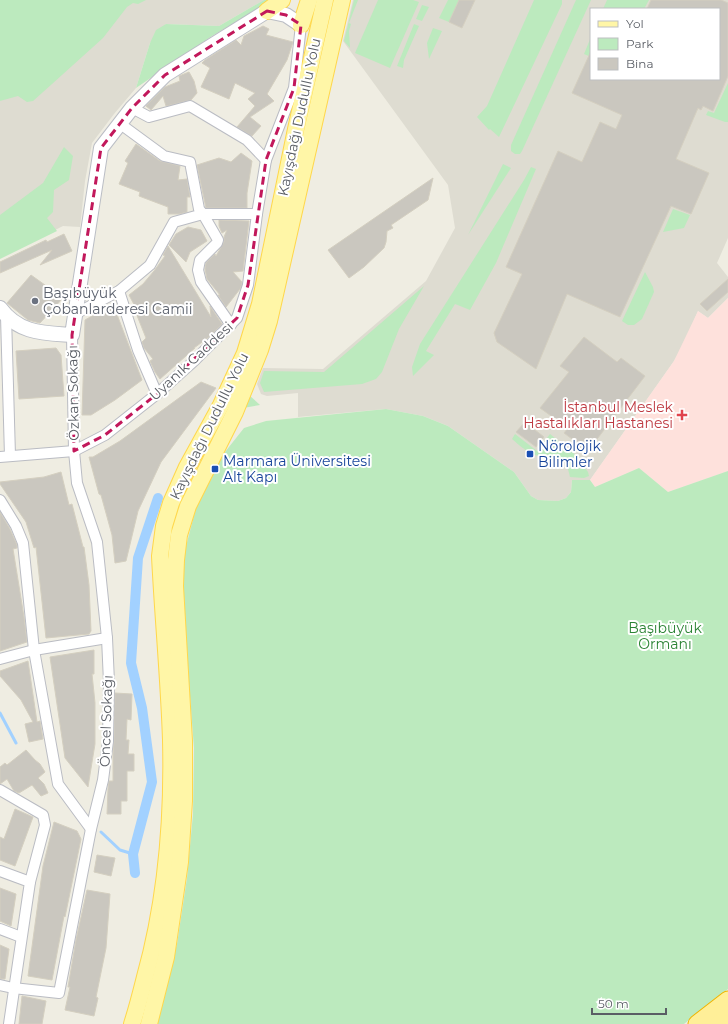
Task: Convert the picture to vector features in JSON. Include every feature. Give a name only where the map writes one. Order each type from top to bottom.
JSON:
[{"type":"highway","points":[[697,1024],[728,1000]]},
{"type":"highway","points":[[719,1024],[728,1017]]},
{"type":"main road","points":[[3,312],[22,328],[38,332],[72,335],[101,148],[132,108],[165,75],[282,0]]},
{"type":"main road","points":[[267,11],[286,15],[301,24],[309,0]]},
{"type":"main road","name":"Kayışdağı Dudullu Yolu","points":[[132,1024],[153,948],[167,858],[171,740],[160,556],[164,526],[171,503],[187,467],[221,405],[245,353],[258,311],[325,0]]},
{"type":"main road","name":"Kayışdağı Dudullu Yolu","points":[[149,1024],[166,957],[180,862],[184,801],[184,741],[175,586],[179,535],[188,506],[234,415],[260,350],[269,321],[342,0]]},
{"type":"street","name":"Uyanık Caddesi","points":[[5,456],[74,451],[105,435],[157,394],[194,361],[237,318],[248,285],[257,214],[266,160],[294,88],[301,24]]},
{"type":"street","points":[[132,108],[149,117],[190,106],[246,140],[266,160]]},
{"type":"street","points":[[119,124],[164,156],[190,162],[199,209],[218,240],[217,244],[200,260],[198,270],[201,282],[230,325]]},
{"type":"street","points":[[75,314],[119,291],[150,265],[174,222],[203,214],[257,214]]},
{"type":"street","points":[[119,291],[138,350],[157,394]]},
{"type":"street","points":[[3,312],[5,456]]},
{"type":"street","name":"Özkan Sokağı","points":[[72,335],[74,451]]},
{"type":"street","name":"Öncel Sokağı","points":[[13,988],[59,993],[91,829],[103,780],[108,741],[109,682],[107,638],[97,542],[77,483],[74,451]]},
{"type":"street","points":[[0,500],[16,526],[23,543],[34,650],[58,784],[91,829]]},
{"type":"street","points":[[0,659],[34,650],[107,638]]},
{"type":"street","points":[[0,790],[43,815],[45,824],[30,882],[13,988],[9,1024]]},
{"type":"street","points":[[0,871],[30,882]]},
{"type":"street","points":[[0,929],[21,937]]},
{"type":"street","points":[[0,985],[13,988]]},
{"type":"highlighted area","points":[[267,11],[286,15],[301,25],[294,88],[266,160],[248,285],[237,318],[157,394],[105,435],[74,451],[72,335],[101,148],[132,108],[165,75]]},
{"type":"shaded area","points":[[0,0],[264,0],[219,26],[166,24],[150,43],[136,88],[92,143],[85,181],[80,227],[63,226],[0,258]]},
{"type":"shaded area","points":[[353,0],[728,0],[728,238],[717,263],[728,277],[728,298],[708,318],[698,311],[685,341],[674,361],[590,480],[572,480],[571,492],[566,498],[558,501],[538,500],[531,496],[514,472],[448,426],[423,416],[386,409],[298,417],[298,393],[267,396],[261,394],[257,384],[263,368],[323,369],[426,281],[455,228],[448,185],[343,41]]},
{"type":"shaded area","name":"İstanbul Meslek Hastalıkları Hastanesi","points":[[728,298],[728,471],[668,492],[639,468],[595,487],[590,480],[674,361],[698,311],[708,318]]},
{"type":"green space","points":[[0,0],[146,0],[138,4],[133,3],[127,7],[103,38],[33,101],[27,102],[18,96],[0,101]]},
{"type":"green space","points":[[264,0],[273,0],[212,36],[136,88],[150,43],[156,30],[166,24],[219,26]]},
{"type":"green space","points":[[354,0],[358,0],[349,23],[351,24],[349,31],[350,48],[344,41]]},
{"type":"green space","points":[[378,0],[413,0],[419,2],[390,68],[355,53]]},
{"type":"green space","points":[[448,0],[459,0],[449,22],[439,18]]},
{"type":"green space","points":[[534,0],[562,0],[562,4],[499,137],[490,129],[489,130],[477,117],[487,106]]},
{"type":"green space","points":[[576,0],[591,0],[522,151],[520,154],[515,154],[511,151],[511,145]]},
{"type":"green space","points":[[607,0],[649,0],[645,8],[603,8]]},
{"type":"green space","points":[[422,5],[429,7],[422,21],[416,19]]},
{"type":"green space","points":[[414,24],[419,26],[404,60],[403,68],[397,66]]},
{"type":"green space","points":[[433,28],[442,31],[429,59],[427,43]]},
{"type":"green space","points":[[590,39],[590,57],[584,54]]},
{"type":"green space","points":[[728,83],[728,122],[725,122],[706,115],[708,111],[714,113]]},
{"type":"green space","points":[[64,147],[73,156],[69,180],[54,190],[53,212],[47,218],[57,231],[0,259],[0,215],[43,183]]},
{"type":"green space","points":[[503,164],[511,168],[468,235]]},
{"type":"green space","points":[[531,167],[536,169],[496,263],[470,310],[455,304],[426,351],[434,355],[413,376],[412,367],[420,344]]},
{"type":"green space","points":[[673,209],[690,215],[684,228],[663,232]]},
{"type":"green space","points":[[645,272],[654,292],[642,319],[634,325],[628,325],[622,321]]},
{"type":"green space","points":[[424,286],[399,329],[382,372],[376,379],[362,384],[264,392],[260,383],[264,371],[324,372]]},
{"type":"green space","points":[[249,395],[260,405],[243,408]]},
{"type":"green space","name":"Başıbüyük Ormanı","points":[[386,409],[423,416],[448,426],[514,472],[531,496],[538,500],[558,501],[566,498],[571,492],[572,480],[590,480],[595,487],[639,468],[668,492],[728,471],[728,989],[684,1024],[156,1024],[177,944],[187,878],[193,814],[194,748],[183,578],[185,550],[196,508],[225,452],[244,428],[266,421]]},
{"type":"green space","points":[[515,434],[537,451],[550,434],[578,457],[589,476],[584,478],[570,477],[568,469],[562,460],[544,458],[531,453],[512,439]]},
{"type":"building","points":[[459,0],[475,0],[462,28],[449,22]]},
{"type":"building","points":[[651,0],[721,0],[728,3],[728,76],[713,111],[703,106],[701,110],[698,108],[676,159],[709,173],[691,214],[671,206],[620,317],[567,294],[536,369],[497,342],[494,333],[522,274],[506,267],[558,151],[582,162],[600,122],[616,129],[622,115],[572,93],[590,53],[590,80],[720,80],[720,8],[647,8]]},
{"type":"building","points":[[263,26],[269,29],[266,35],[293,42],[287,60],[267,94],[274,101],[250,117],[261,126],[252,136],[237,127],[255,106],[248,99],[255,93],[235,83],[229,99],[201,87],[210,68],[202,63],[236,40],[241,45],[244,36]]},
{"type":"building","points":[[189,72],[194,81],[197,93],[191,100],[166,106],[163,96],[151,110],[146,106],[165,87],[180,81],[179,76]]},
{"type":"building","points":[[136,144],[160,161],[180,166],[178,180],[187,179],[190,197],[187,197],[187,212],[168,214],[168,207],[139,196],[140,192],[119,184],[128,163],[125,161]]},
{"type":"building","points":[[241,153],[252,161],[247,193],[247,208],[206,208],[197,165],[219,158],[231,162]]},
{"type":"building","points":[[433,178],[428,200],[391,225],[393,228],[387,231],[384,248],[364,267],[349,278],[328,250]]},
{"type":"building","points":[[219,220],[249,221],[243,271],[233,272],[242,284],[240,289],[226,307],[218,295],[220,295],[207,279],[205,269],[206,263],[215,254],[216,256],[224,242],[224,237],[227,230],[222,233],[219,226]]},
{"type":"building","points":[[188,227],[201,230],[207,241],[190,252],[186,262],[169,245],[176,234]]},
{"type":"building","points":[[64,234],[72,251],[40,265],[52,250],[0,273],[0,262],[46,240],[47,242]]},
{"type":"building","points":[[168,246],[211,317],[210,306],[222,324],[160,379],[150,361],[153,359],[144,348],[142,342],[146,338],[136,313],[138,312],[129,295],[143,284],[154,271],[165,256],[163,255]]},
{"type":"building","name":"Başıbüyük Çobanlarderesi Camii","points":[[31,275],[63,298],[40,323],[28,320],[7,303]]},
{"type":"building","points":[[728,279],[728,292],[707,311],[700,304]]},
{"type":"building","points":[[113,304],[142,380],[115,400],[91,415],[82,415],[85,320]]},
{"type":"building","points":[[584,337],[617,362],[621,358],[645,376],[588,451],[564,433],[568,428],[540,408],[569,372],[560,366]]},
{"type":"building","points":[[56,348],[61,355],[64,396],[19,399],[16,351]]},
{"type":"building","points":[[201,382],[216,388],[161,462],[138,511],[126,561],[115,563],[112,535],[89,457],[93,457],[120,441]]},
{"type":"building","points":[[525,422],[544,437],[536,447],[516,432]]},
{"type":"building","points":[[61,472],[69,505],[72,504],[84,547],[89,585],[91,631],[89,634],[46,638],[36,547],[34,548],[26,522],[0,482],[44,477]]},
{"type":"building","points":[[0,512],[17,545],[17,548],[13,549],[27,642],[0,651]]},
{"type":"building","points":[[94,650],[94,674],[92,674],[95,703],[95,744],[88,787],[65,758],[50,657]]},
{"type":"building","points":[[28,661],[37,722],[40,721],[43,739],[29,742],[25,724],[33,722],[21,700],[0,676],[0,671]]},
{"type":"building","points":[[115,693],[132,694],[131,720],[127,719],[126,740],[129,740],[128,754],[134,754],[134,771],[127,771],[127,801],[121,801],[121,814],[107,814],[109,781],[113,781]]},
{"type":"building","points":[[26,750],[40,764],[45,772],[38,778],[44,784],[48,793],[41,796],[32,785],[19,793],[14,791],[7,779],[0,784],[0,767],[5,763],[7,765]]},
{"type":"building","points":[[15,809],[33,817],[15,866],[0,860],[0,837],[4,839]]},
{"type":"building","points":[[54,822],[77,831],[81,839],[52,980],[28,976],[43,866]]},
{"type":"building","points":[[97,855],[115,858],[111,876],[94,872]]},
{"type":"building","points":[[0,888],[16,894],[11,926],[0,921]]},
{"type":"building","points":[[87,890],[110,894],[106,948],[96,997],[98,998],[94,1016],[65,1010],[70,987],[68,987],[76,940]]},
{"type":"building","points":[[0,945],[9,949],[5,979],[0,979]]},
{"type":"building","points":[[22,996],[46,1001],[42,1024],[19,1024]]},
{"type":"waterway","points":[[135,873],[133,854],[152,782],[142,708],[131,663],[138,558],[158,498]]},
{"type":"waterway","points":[[0,713],[16,743]]},
{"type":"waterway","points":[[101,832],[120,850],[133,854]]},
{"type":"place","name":"Başıbüyük Çobanlarderesi Camii","points":[[35,301]]},
{"type":"place","name":"İstanbul Meslek Hastalıkları Hastanesi","points":[[682,415]]},
{"type":"place","name":"Nörolojik Bilimler","points":[[530,454]]},
{"type":"place","name":"Marmara Üniversitesi Alt Kapı","points":[[215,469]]}]
